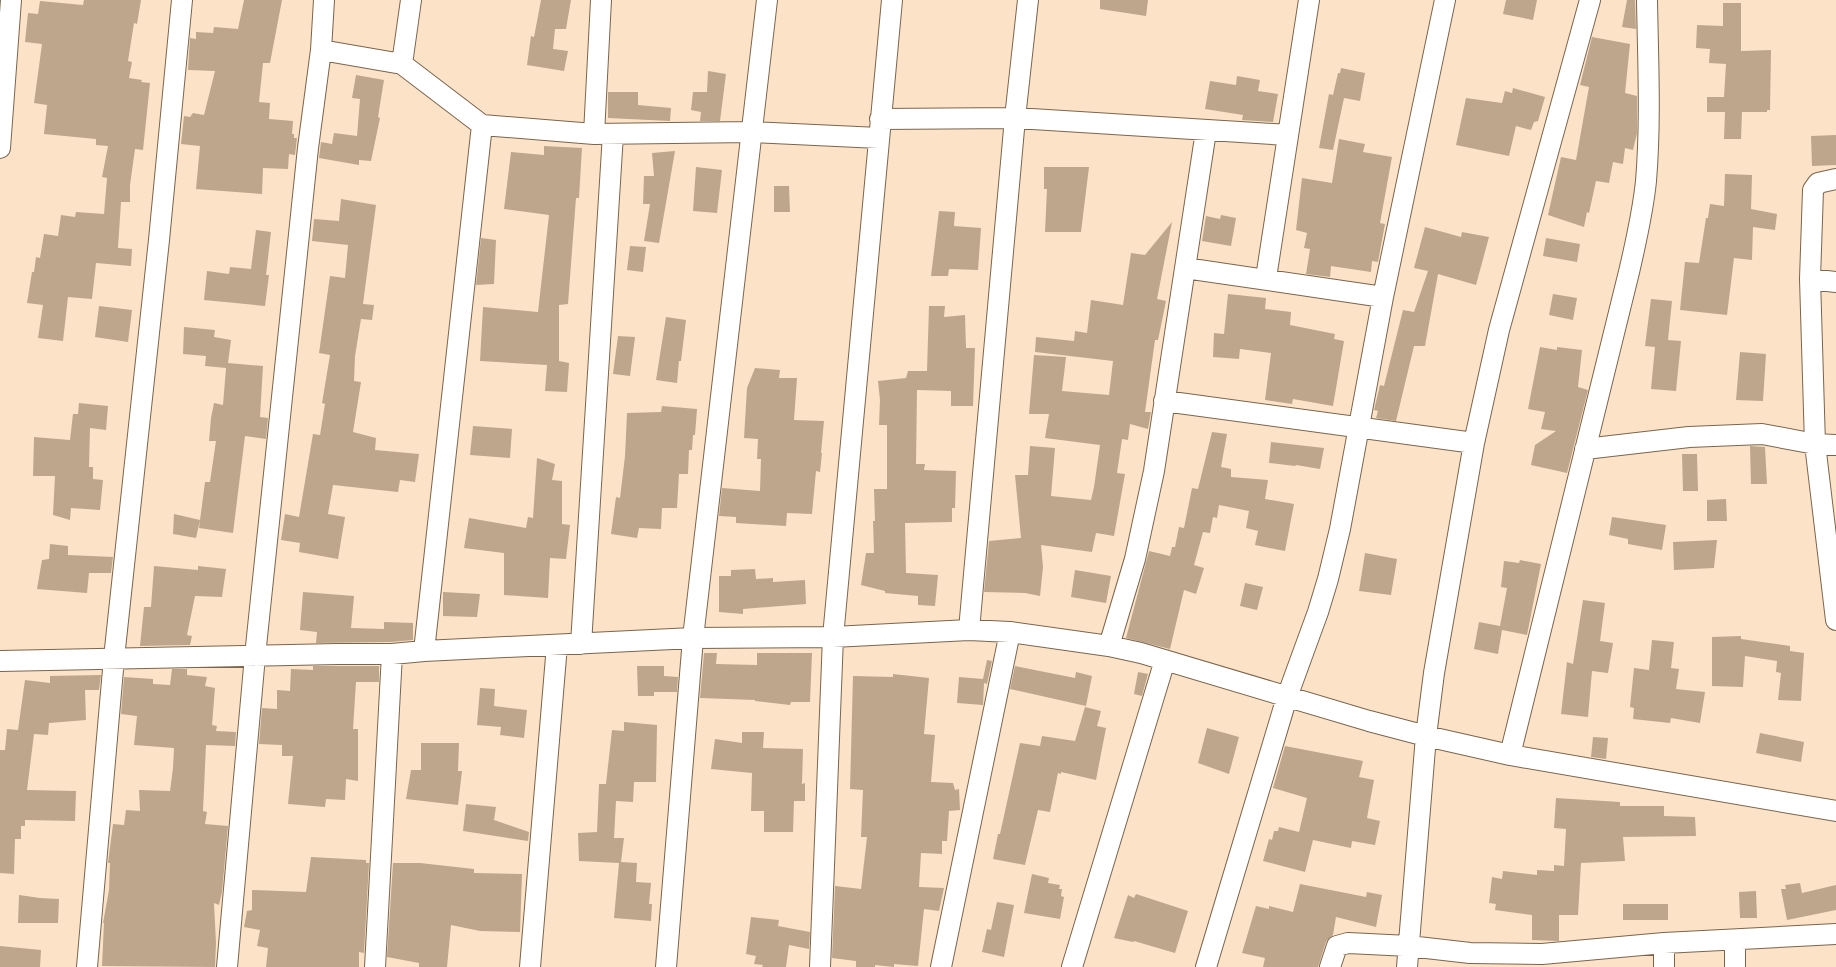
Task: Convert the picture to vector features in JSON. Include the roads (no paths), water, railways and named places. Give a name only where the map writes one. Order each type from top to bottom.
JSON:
[{"type":"street","points":[[0,148],[11,0]]},
{"type":"street","points":[[87,967],[114,658],[158,250],[182,0]]},
{"type":"street","points":[[227,967],[255,656],[308,148],[321,50],[324,0]]},
{"type":"street","points":[[402,64],[411,0]]},
{"type":"street","points":[[581,644],[604,134],[601,0]]},
{"type":"street","points":[[666,967],[693,638],[767,0]]},
{"type":"street","points":[[820,967],[832,636],[892,0]]},
{"type":"street","points":[[969,630],[1015,118],[1028,0]]},
{"type":"street","points":[[1266,278],[1309,0]]},
{"type":"street","points":[[1206,967],[1287,697],[1328,579],[1340,529],[1383,296],[1446,0]]},
{"type":"street","points":[[1407,967],[1426,736],[1434,673],[1474,444],[1499,330],[1590,0]]},
{"type":"street","points":[[1510,756],[1629,272],[1646,182],[1649,128],[1647,0]]},
{"type":"street","points":[[321,50],[402,64],[482,125],[604,134],[879,128],[1015,118],[1288,135]]},
{"type":"street","points":[[424,651],[482,125]]},
{"type":"street","points":[[1109,646],[1135,559],[1154,471],[1206,131]]},
{"type":"street","points":[[1836,179],[1818,183],[1813,190],[1810,279],[1815,444],[1836,620]]},
{"type":"street","points":[[1185,268],[1383,296]]},
{"type":"street","points":[[1810,279],[1836,282]]},
{"type":"street","points":[[1164,401],[1358,426],[1474,444]]},
{"type":"street","points":[[1585,449],[1689,437],[1762,434],[1815,444],[1836,445]]},
{"type":"street","points":[[0,661],[392,654],[693,638],[832,636],[969,630],[1010,632],[1109,646],[1165,660],[1426,736],[1510,756],[1836,810]]},
{"type":"street","points":[[941,967],[1010,632]]},
{"type":"street","points":[[530,967],[556,645]]},
{"type":"street","points":[[375,967],[392,654]]},
{"type":"street","points":[[1072,967],[1165,660]]},
{"type":"street","points":[[1330,967],[1337,946],[1348,943],[1409,946],[1505,961],[1542,954],[1664,944],[1836,934]]},
{"type":"street","points":[[1735,940],[1735,967]]},
{"type":"street","points":[[1664,944],[1664,967]]}]
